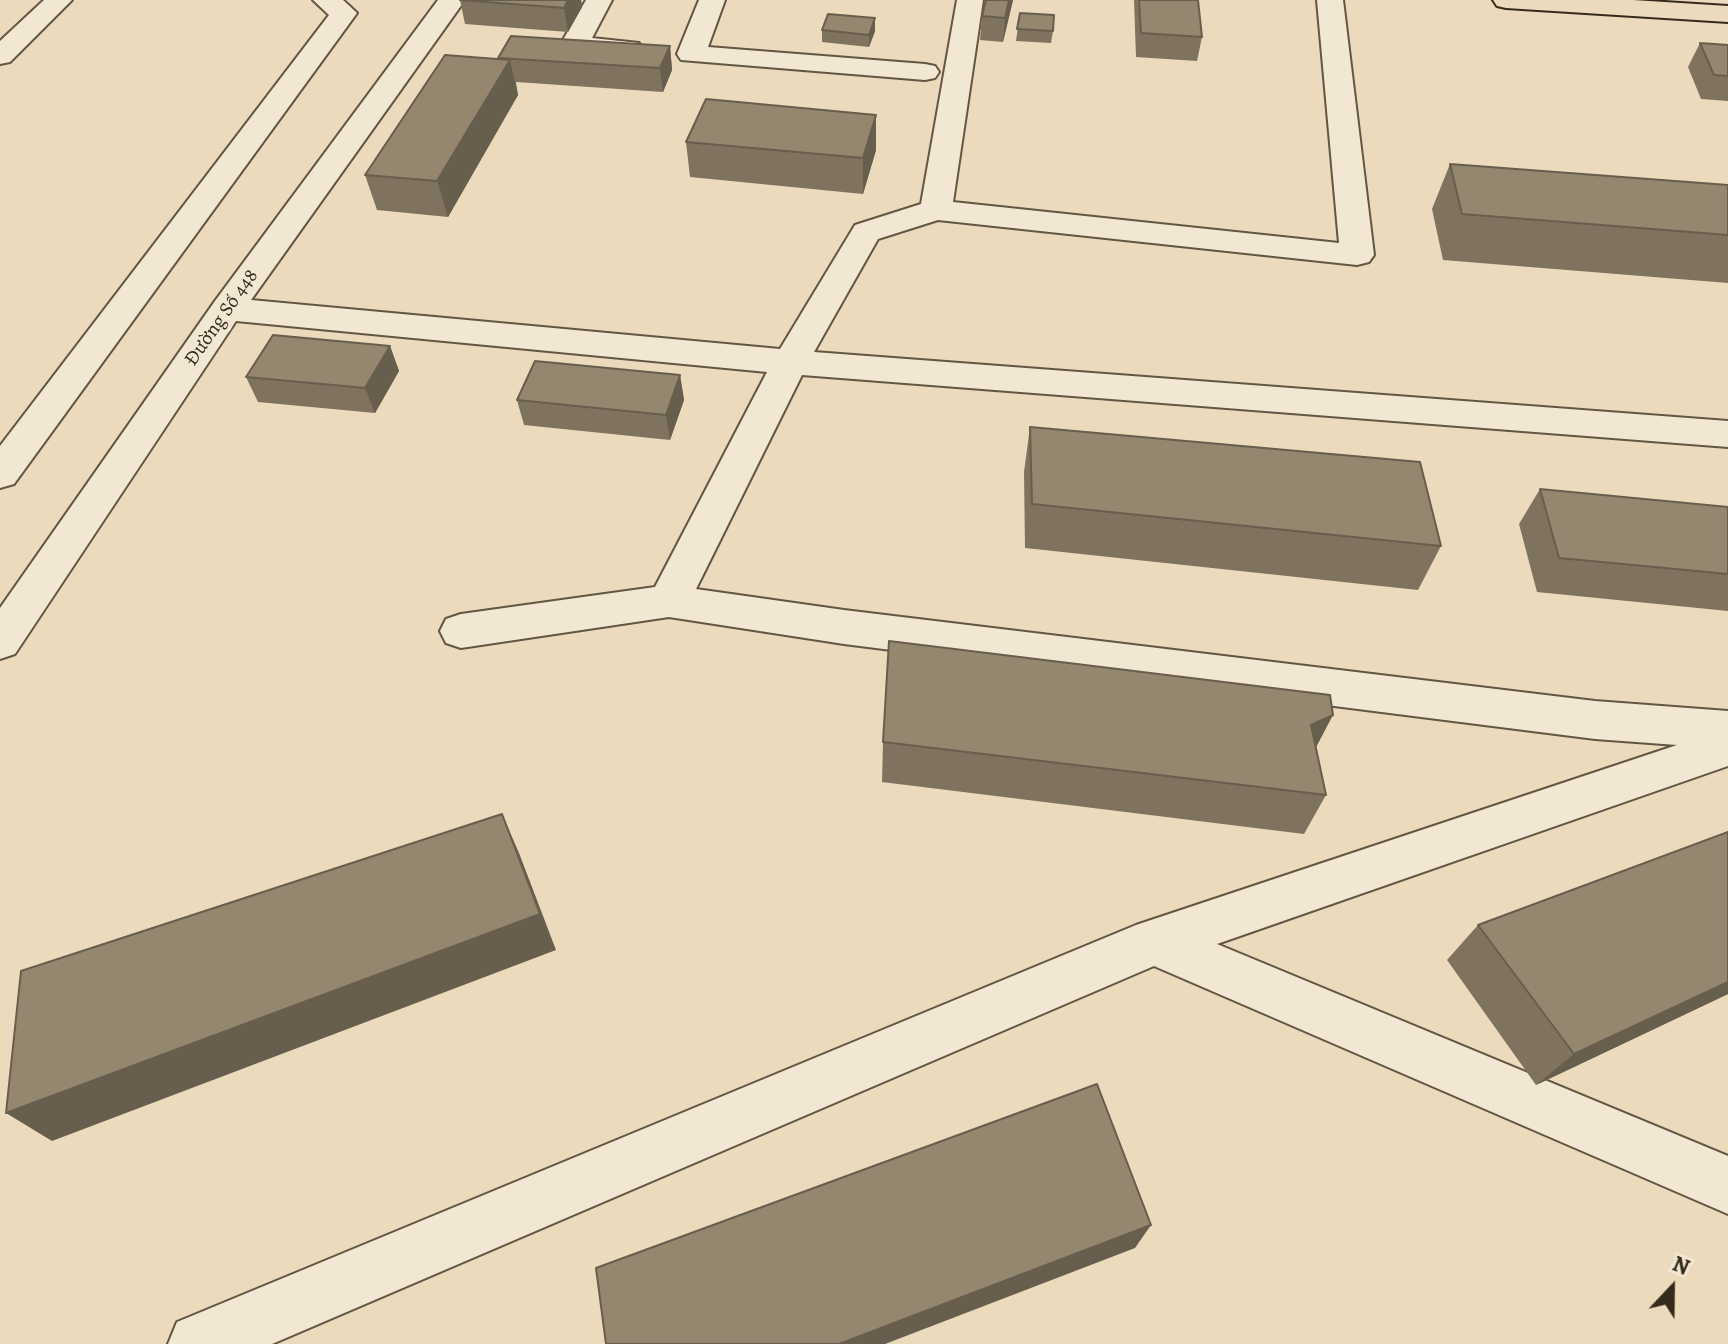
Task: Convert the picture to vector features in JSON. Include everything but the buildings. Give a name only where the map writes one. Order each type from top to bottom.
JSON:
[{"type":"main road","points":[[1506,0],[1728,14]]},
{"type":"street","points":[[0,56],[59,0]]},
{"type":"street","points":[[0,474],[344,13],[326,0]]},
{"type":"street","name":"Đường Số 448","points":[[0,642],[227,309],[452,0]]},
{"type":"street","points":[[574,45],[599,0]]},
{"type":"street","points":[[691,54],[712,0]]},
{"type":"street","points":[[936,210],[970,0]]},
{"type":"street","points":[[669,601],[790,362],[866,232],[936,210],[1357,255],[1330,0]]},
{"type":"street","points":[[543,43],[925,72]]},
{"type":"street","points":[[227,309],[790,362],[1728,434]]},
{"type":"street","points":[[461,631],[669,601],[844,627],[1595,720],[1728,730]]},
{"type":"street","points":[[199,1344],[1154,942],[1728,747]]},
{"type":"street","points":[[1154,942],[1728,1185]]}]
